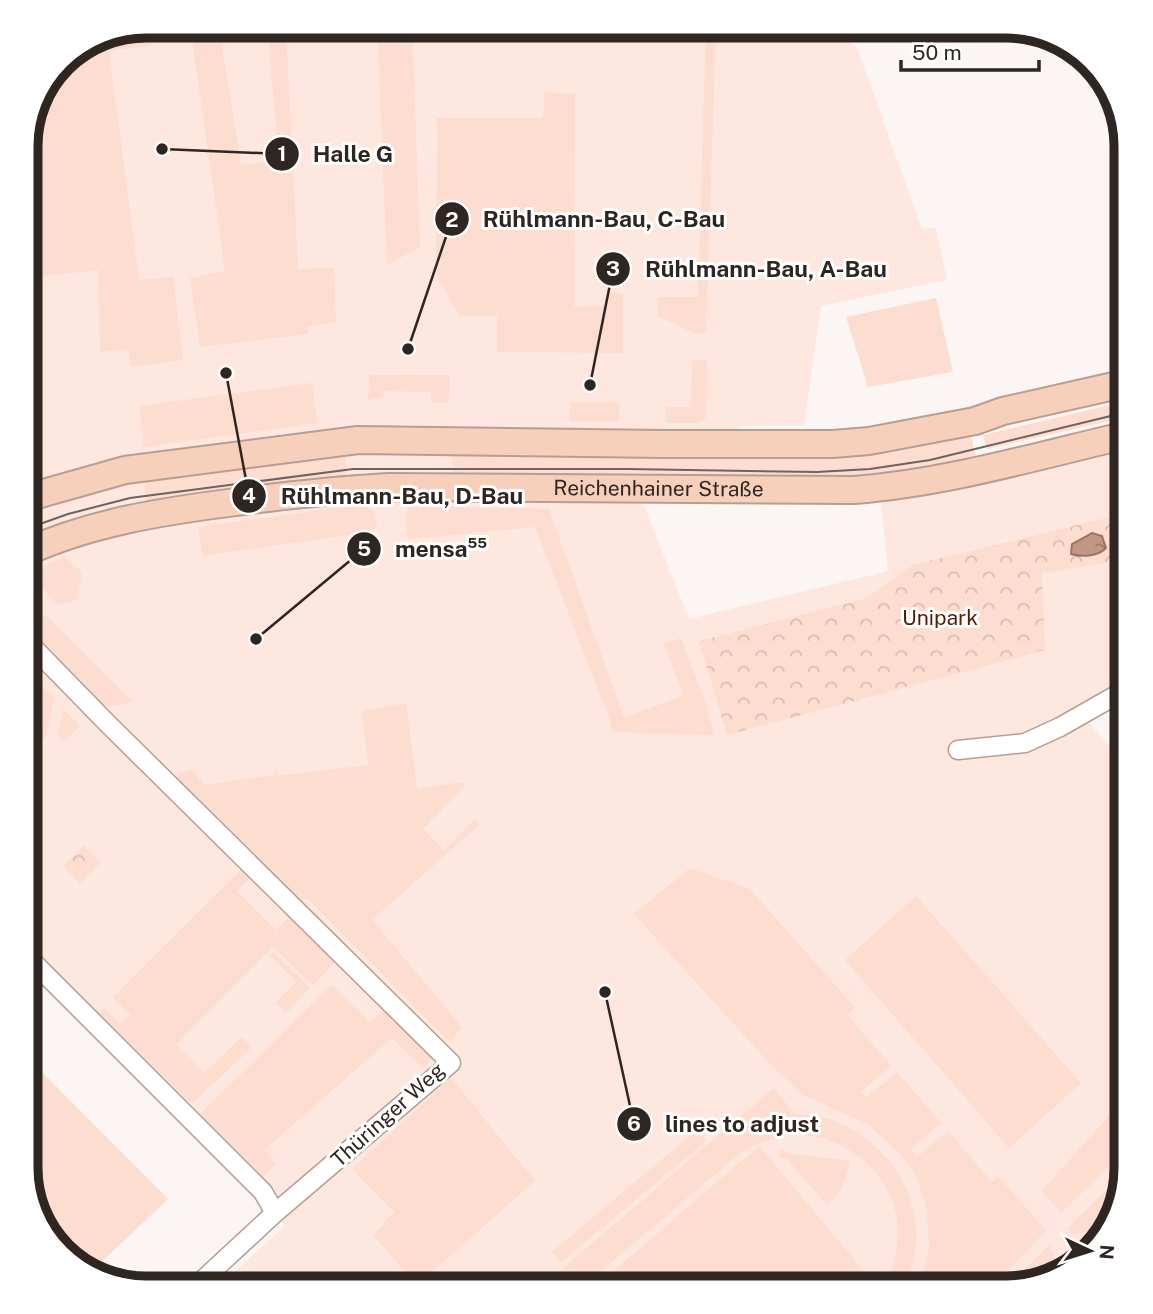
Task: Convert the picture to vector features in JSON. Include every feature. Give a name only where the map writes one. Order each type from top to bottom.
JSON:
[{"type":"street","points":[[39,494],[125,470],[358,440],[629,444],[832,444],[869,441],[975,421],[1003,411],[1114,386]]},
{"type":"street","name":"Reichenhainer Straße","points":[[39,547],[72,533],[149,514],[317,491],[388,487],[854,490],[986,468],[1114,438]]},
{"type":"street","name":"Thüringer Weg","points":[[39,653],[451,1063],[275,1213]]},
{"type":"street","points":[[958,750],[1025,743],[1114,696]]},
{"type":"street","points":[[38,967],[263,1192],[275,1213],[207,1276]]},
{"type":"shaded area","points":[[146,38],[847,39],[857,48],[922,229],[936,228],[947,280],[821,306],[804,425],[741,426],[721,444],[664,483],[643,503],[689,619],[888,571],[880,493],[1114,443],[1114,705],[1089,723],[1114,751],[1114,1182],[1103,1215],[1055,1216],[1055,1264],[1041,1270],[1007,1276],[231,1276],[284,1226],[263,1177],[38,952],[39,139],[42,118],[50,99],[75,65],[92,53],[112,44]]},
{"type":"green space","points":[[149,38],[152,45],[109,51],[139,280],[173,277],[183,360],[131,367],[128,349],[100,352],[98,270],[39,277],[39,139],[42,118],[61,81],[75,65],[112,44]]},
{"type":"green space","points":[[192,38],[237,38],[221,39],[241,165],[279,160],[268,38],[286,38],[298,269],[334,268],[336,322],[308,326],[308,334],[200,347],[190,278],[225,271]]},
{"type":"green space","points":[[378,38],[412,38],[420,247],[387,265]]},
{"type":"green space","points":[[706,39],[716,39],[706,332],[698,335],[658,316],[658,297],[698,297]]},
{"type":"green space","points":[[545,92],[575,94],[574,306],[607,307],[609,292],[623,293],[623,353],[497,352],[497,316],[460,316],[436,275],[437,118],[543,118]]},
{"type":"green space","points":[[936,298],[953,372],[868,387],[846,317]]},
{"type":"green space","points":[[692,360],[707,360],[706,417],[699,423],[666,423],[665,407],[691,407]]},
{"type":"green space","points":[[369,375],[450,375],[449,403],[431,403],[431,392],[384,391],[383,397],[368,400]]},
{"type":"green space","points":[[312,383],[317,423],[144,447],[139,406]]},
{"type":"green space","points":[[570,402],[620,403],[619,422],[569,421]]},
{"type":"green space","points":[[1114,404],[1114,420],[987,449],[983,435]]},
{"type":"green space","points":[[969,426],[977,463],[885,480],[453,480],[452,446]]},
{"type":"green space","points":[[345,449],[347,482],[148,507],[143,475]]},
{"type":"green space","points":[[356,505],[367,507],[375,513],[377,523],[374,530],[202,556],[198,527]]},
{"type":"green space","points":[[409,506],[549,509],[624,718],[684,695],[664,644],[681,638],[714,735],[613,732],[535,527],[409,539],[405,522]]},
{"type":"green space","name":"Unipark","points":[[1114,516],[1114,561],[1042,573],[1045,650],[727,735],[699,641],[865,599],[913,565]]},
{"type":"green space","points":[[64,557],[82,572],[77,600],[57,604],[39,584],[39,568]]},
{"type":"green space","points":[[46,615],[133,702],[102,707],[39,643],[39,616]]},
{"type":"green space","points":[[38,682],[54,698],[46,736],[39,743],[38,742]]},
{"type":"green space","points":[[406,703],[417,789],[462,782],[465,786],[423,829],[444,850],[475,819],[479,825],[372,920],[462,1027],[450,1042],[308,899],[298,898],[177,778],[178,773],[193,769],[203,785],[274,775],[276,767],[277,776],[368,765],[362,711]]},
{"type":"green space","points":[[63,709],[80,726],[63,742],[58,736]]},
{"type":"green space","points":[[84,845],[101,863],[80,884],[63,866]]},
{"type":"green space","points":[[244,867],[251,876],[237,891],[276,930],[293,913],[338,959],[313,985],[273,947],[176,1045],[204,1073],[242,1037],[252,1047],[192,1104],[99,1013],[104,1008],[120,1024],[131,1015],[113,997]]},
{"type":"green space","points":[[690,868],[750,889],[855,1008],[847,1015],[891,1065],[861,1092],[866,1098],[897,1072],[941,1123],[910,1149],[917,1157],[948,1131],[992,1182],[998,1176],[1046,1231],[1003,1276],[922,1276],[929,1248],[927,1211],[917,1177],[902,1156],[868,1124],[803,1095],[769,1063],[634,914]]},
{"type":"green space","points":[[916,896],[1081,1083],[1009,1148],[845,960]]},
{"type":"green space","points":[[274,952],[310,988],[286,1013],[275,1003],[296,982],[270,955]]},
{"type":"green space","points":[[332,985],[370,1022],[385,1009],[434,1056],[423,1068],[392,1038],[264,1150],[276,1164],[263,1177],[200,1114]]},
{"type":"green space","points":[[38,1068],[168,1199],[99,1264],[70,1244],[53,1222],[39,1182]]},
{"type":"green space","points":[[451,1078],[535,1181],[427,1276],[409,1276],[373,1235],[394,1212],[352,1169]]},
{"type":"green space","points":[[774,1088],[794,1114],[832,1120],[856,1131],[876,1147],[893,1167],[906,1189],[914,1213],[917,1238],[913,1263],[908,1276],[889,1276],[898,1228],[885,1185],[874,1170],[845,1147],[828,1140],[792,1135],[745,1149],[595,1276],[554,1276]]},
{"type":"green space","points":[[1114,1111],[1114,1162],[1061,1213],[1042,1191]]},
{"type":"green space","points":[[697,1130],[706,1141],[561,1262],[552,1252]]},
{"type":"green space","points":[[759,1146],[868,1276],[608,1276]]},
{"type":"green space","points":[[779,1151],[788,1153],[850,1161],[842,1185],[827,1205],[786,1158],[780,1158]]},
{"type":"green space","points":[[1114,1183],[1111,1196],[1103,1215],[1080,1216]]},
{"type":"green space","points":[[1050,1244],[1055,1264],[1020,1275]]},
{"type":"water","points":[[1092,533],[1102,536],[1106,548],[1089,556],[1071,554],[1072,544]]},
{"type":"tram line","points":[[39,524],[130,498],[353,469],[817,472],[870,469],[930,460],[1114,415]]},
{"type":"place","name":"Halle G","points":[[162,149]]},
{"type":"place","name":"Rühlmann-Bau, C-Bau","points":[[408,349]]},
{"type":"place","name":"Rühlmann-Bau, D-Bau","points":[[226,373]]},
{"type":"place","name":"Rühlmann-Bau, A-Bau","points":[[590,385]]},
{"type":"place","name":"mensa⁵⁵","points":[[256,639]]},
{"type":"place","name":"lines to adjust","points":[[605,992]]}]
